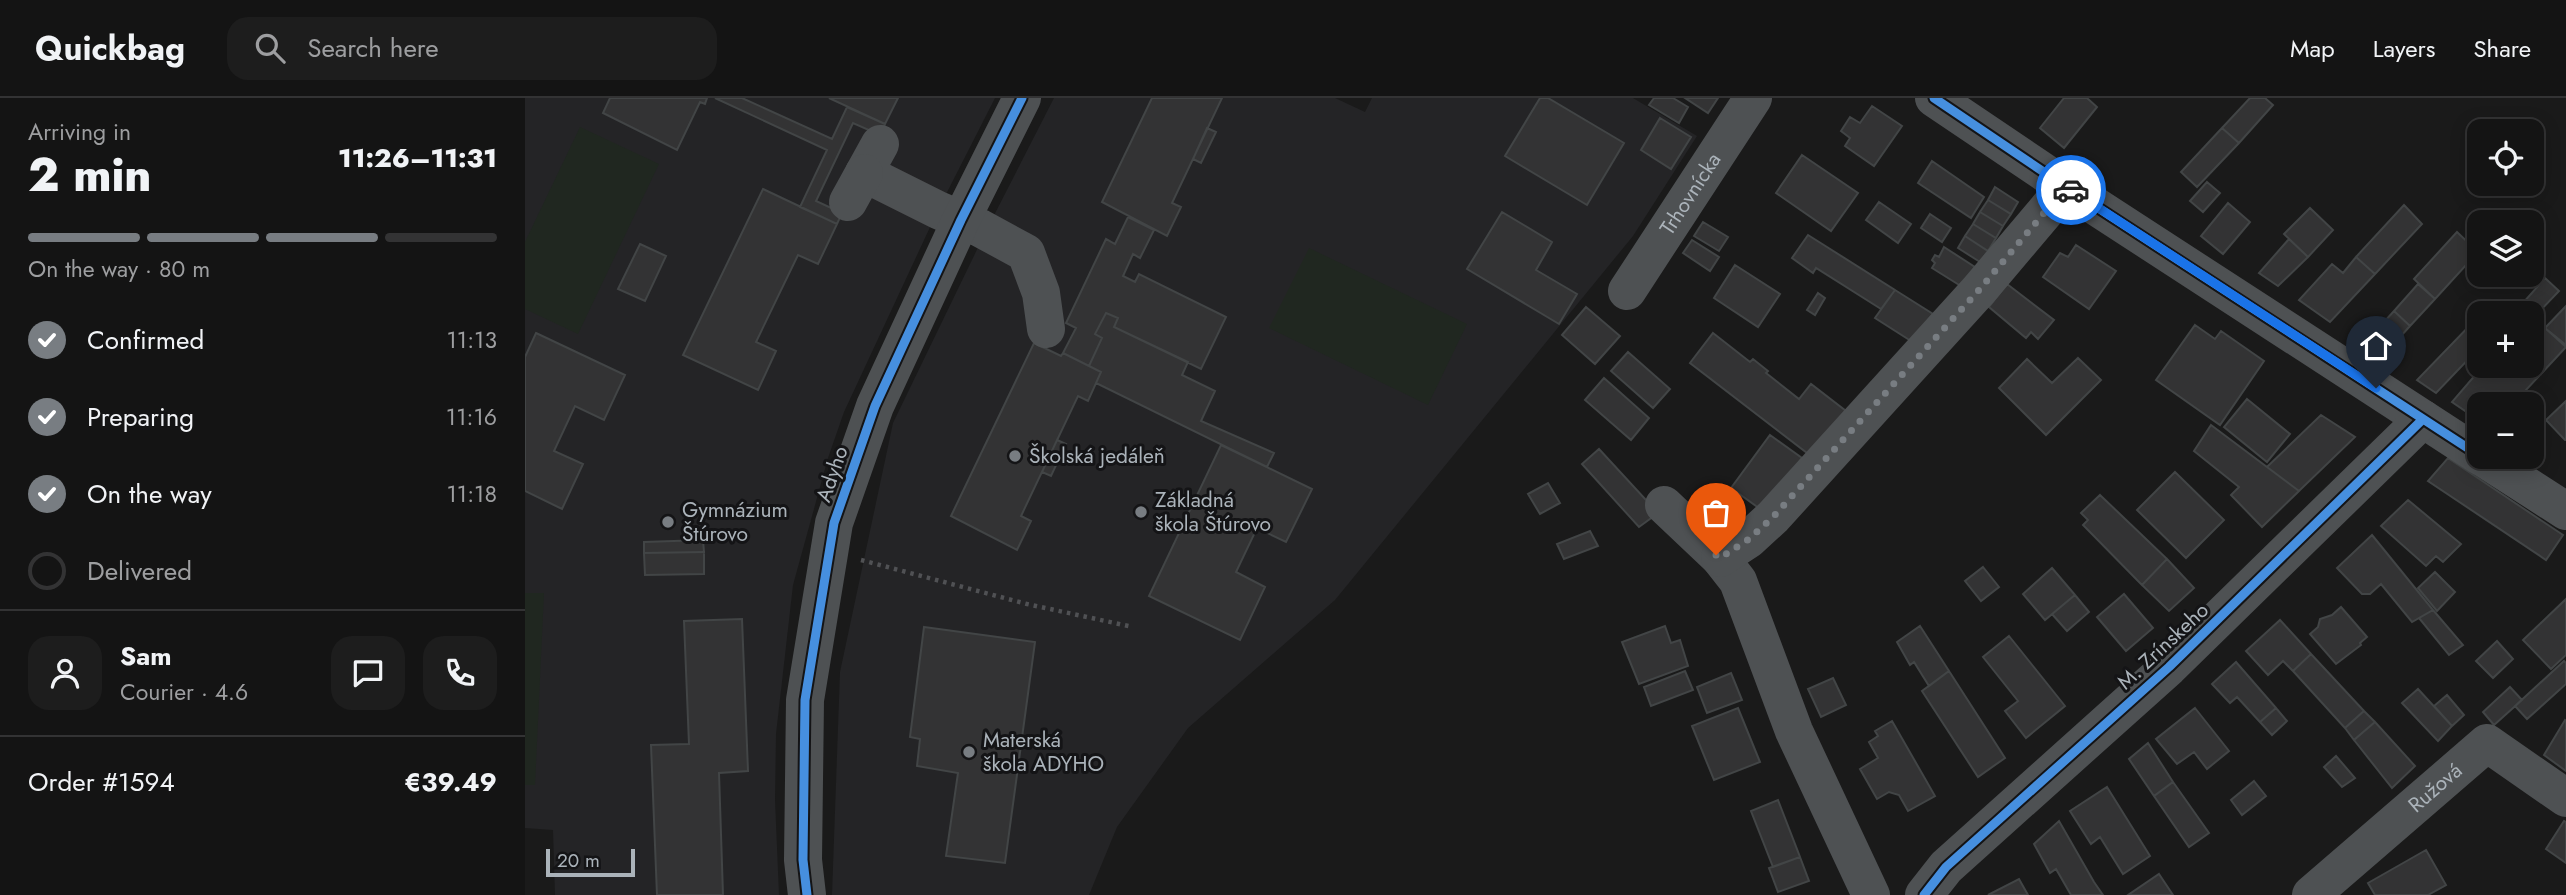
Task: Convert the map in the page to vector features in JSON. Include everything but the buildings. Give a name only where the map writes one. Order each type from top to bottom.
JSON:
[{"type":"street","name":"Adyho","points":[[807,895],[803,860],[805,700],[834,523],[875,406],[961,220],[1022,98]]},
{"type":"street","name":"Trhovnícka","points":[[1627,291],[1753,98]]},
{"type":"street","points":[[1934,98],[2066,187],[2467,447]]},
{"type":"street","points":[[864,173],[1026,253],[1041,293],[1046,329]]},
{"type":"street","points":[[1720,558],[1749,539],[1773,517],[1979,290],[2066,187]]},
{"type":"street","name":"M. Zrínskeho","points":[[1924,895],[1946,867],[2169,667],[2423,419]]},
{"type":"street","points":[[2501,469],[2566,511]]},
{"type":"street","points":[[1664,505],[1720,558],[1738,581],[1794,731],[1871,895]]},
{"type":"street","name":"Ružová","points":[[2311,895],[2487,743],[2566,798]]},
{"type":"path","points":[[850,557],[1027,604],[1133,627]]},
{"type":"shaded area","name":"Gymnázium Štúrovo","points":[[525,98],[995,98],[938,210],[844,412],[828,458],[793,585],[776,734],[775,800],[779,895],[555,895],[553,830],[525,828]]},
{"type":"shaded area","name":"Základná škola Štúrovo","points":[[1054,98],[1335,98],[1365,112],[1372,98],[1633,98],[1697,136],[1633,236],[1335,600],[1188,728],[1117,827],[1089,895],[832,895],[840,672],[893,423]]},
{"type":"shaded area","points":[[580,127],[659,164],[578,334],[525,309],[525,242]]},
{"type":"shaded area","points":[[1309,248],[1467,324],[1428,405],[1269,328]]},
{"type":"shaded area","points":[[525,593],[544,593],[535,785],[525,785]]},
{"type":"cycle path","points":[[807,895],[803,860],[805,700],[834,523],[875,406],[961,220],[1022,98]]},
{"type":"cycle path","points":[[1934,98],[2467,448]]},
{"type":"cycle path","points":[[1924,895],[1946,867],[2169,667],[2423,419]]},
{"type":"way so far","points":[[1716,555],[1720,558],[1749,539],[1773,517],[1979,290],[2066,187],[2071,190]]},
{"type":"place","name":"Školská jedáleň","points":[[1015,456]]},
{"type":"place","name":"Základná škola Štúrovo","points":[[1141,512]]},
{"type":"place","name":"Gymnázium Štúrovo","points":[[668,522]]},
{"type":"place","name":"Materská škola ADYHO","points":[[969,752]]},
{"type":"route","points":[[2071,190],[2376,388]]}]
